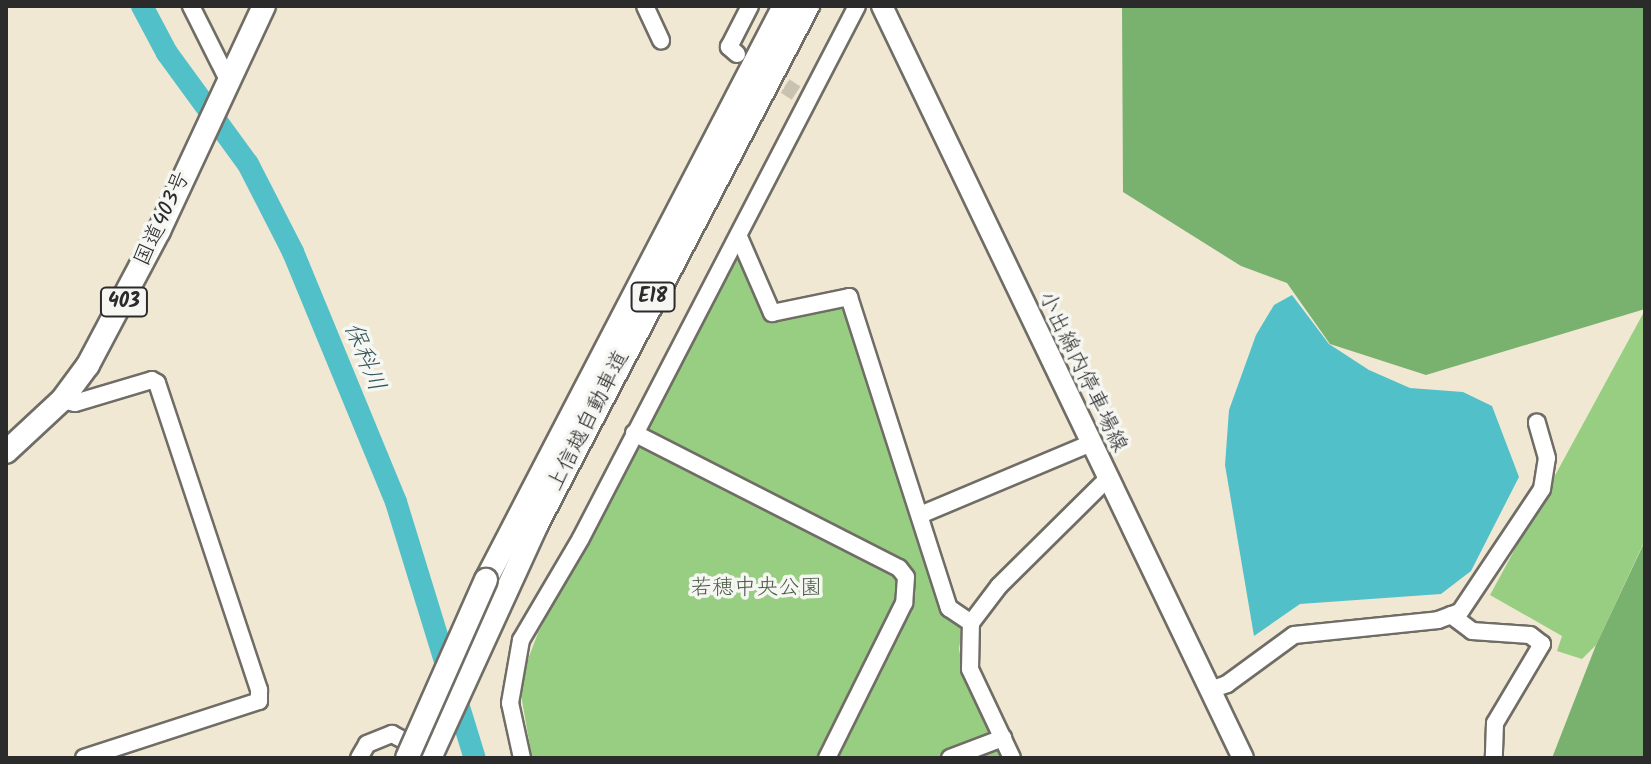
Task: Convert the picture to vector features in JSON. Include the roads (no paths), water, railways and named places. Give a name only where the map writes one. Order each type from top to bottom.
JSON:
[{"type":"highway","name":"国道403号","points":[[6,452],[62,400],[121,306],[204,126],[264,6]]},
{"type":"highway","name":"上信越自動車道","points":[[407,758],[784,6]]},
{"type":"highway","name":"上信越自動車道","points":[[429,758],[495,586],[615,370],[808,6]]},
{"type":"main road","name":"小出綿内停車場線","points":[[882,6],[1243,758]]},
{"type":"street","points":[[191,6],[227,80]]},
{"type":"street","points":[[645,6],[661,41]]},
{"type":"street","points":[[737,54],[729,47],[750,6]]},
{"type":"street","points":[[522,758],[510,703],[521,640],[739,237],[802,96],[857,6]]},
{"type":"street","points":[[739,237],[772,313],[849,297],[949,608],[971,623]]},
{"type":"street","points":[[62,400],[75,403],[152,380],[157,383],[259,690],[259,701],[84,758]]},
{"type":"street","points":[[1210,690],[1227,684],[1294,635],[1451,615],[1469,604],[1494,554],[1542,489],[1547,458],[1537,422]]},
{"type":"street","points":[[634,433],[899,568],[906,577],[904,603],[827,758]]},
{"type":"street","points":[[920,515],[1091,443]]},
{"type":"street","points":[[1012,758],[970,669],[971,623],[999,586],[1108,478]]},
{"type":"street","points":[[1451,615],[1472,631],[1530,635],[1542,644],[1495,723],[1494,758]]},
{"type":"street","points":[[359,758],[367,744],[392,734],[407,738],[429,758]]},
{"type":"street","points":[[950,758],[1003,738]]},
{"type":"water","points":[[1292,295],[1329,344],[1369,370],[1410,388],[1463,392],[1492,406],[1519,477],[1471,571],[1441,594],[1300,604],[1254,636],[1225,465],[1229,410],[1256,335],[1274,305]]},
{"type":"waterway","name":"保科川","points":[[142,6],[167,53],[248,164],[293,252],[396,502],[475,758]]},
{"type":"tunnel","points":[[765,73],[796,93]]},
{"type":"park label","name":"若穂中央公園","points":[[756,589]]}]
